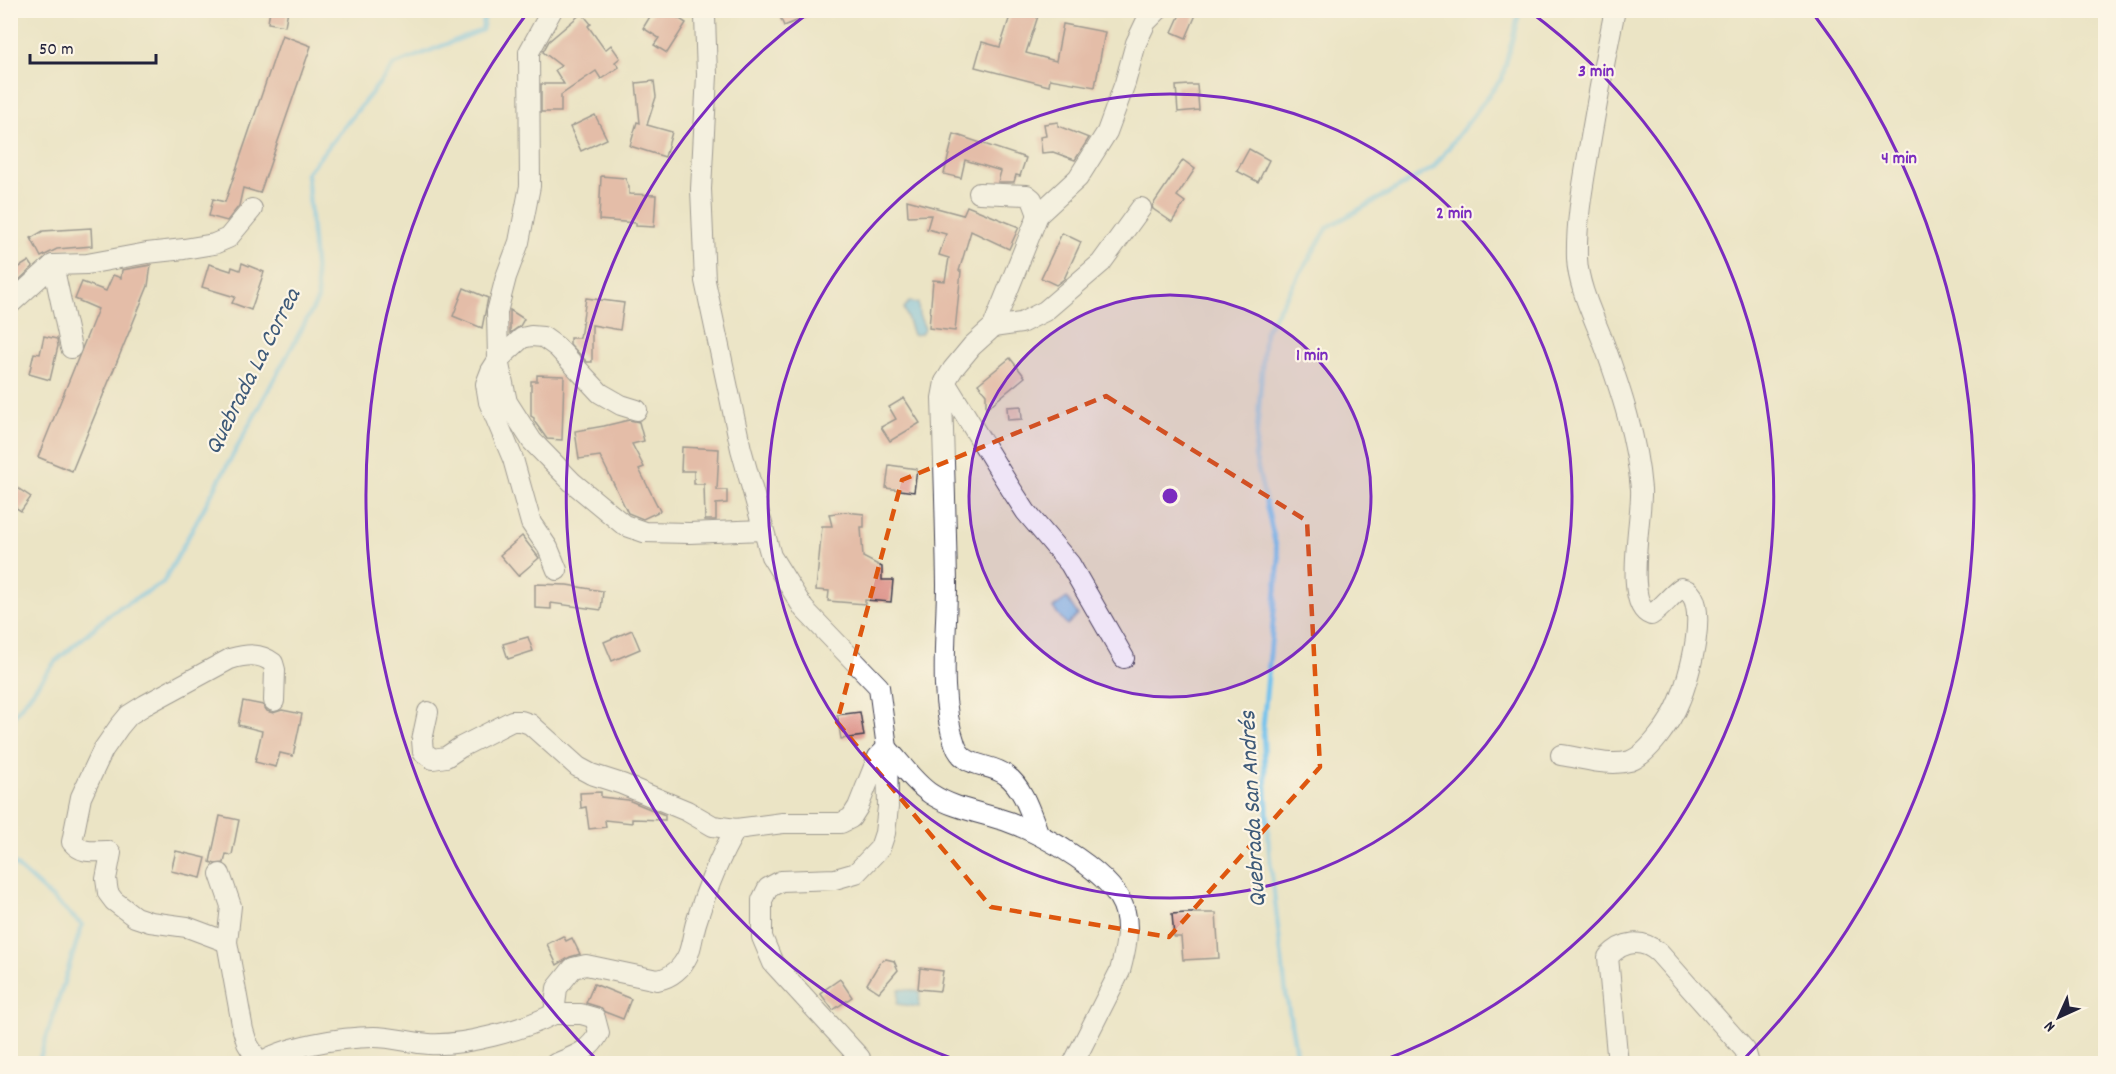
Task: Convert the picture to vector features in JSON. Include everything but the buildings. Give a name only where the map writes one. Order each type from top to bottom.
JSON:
[{"type":"street","points":[[552,10],[529,52],[530,186],[519,242],[506,277],[497,312],[498,360],[507,402],[531,441],[572,482],[624,525],[644,532],[763,530]]},
{"type":"street","points":[[702,10],[705,17],[707,75],[701,189],[705,281],[741,449],[771,556],[804,609],[879,687],[887,748],[888,807],[885,833],[880,848],[856,873],[835,879],[781,881],[768,888],[762,900],[762,937],[773,963],[860,1058]]},
{"type":"street","points":[[1039,835],[1020,791],[1012,780],[1004,774],[968,761],[962,756],[954,742],[945,692],[947,585],[942,398],[945,382],[953,369],[972,346],[993,327],[1038,215],[1078,178],[1107,132],[1125,83],[1136,43],[1146,22],[1158,10]]},
{"type":"street","points":[[1562,755],[1617,764],[1632,760],[1647,750],[1678,704],[1697,638],[1697,610],[1693,594],[1687,589],[1681,588],[1651,615],[1641,609],[1636,584],[1641,491],[1628,413],[1584,291],[1577,261],[1578,218],[1604,58],[1615,10]]},
{"type":"street","points":[[979,193],[1027,195],[1032,200],[1038,215]]},
{"type":"street","points":[[993,327],[1022,323],[1045,311],[1101,263],[1141,208]]},
{"type":"street","points":[[10,304],[53,265],[87,264],[214,244],[228,238],[252,209]]},
{"type":"street","points":[[53,265],[71,348]]},
{"type":"street","points":[[557,570],[548,548],[531,522],[513,459],[489,402],[486,384],[491,370],[498,360],[522,338],[543,337],[557,347],[600,393],[621,405],[638,411]]},
{"type":"street","points":[[945,382],[1026,512],[1070,564],[1124,658]]},
{"type":"street","points":[[227,942],[187,927],[150,922],[135,917],[114,901],[108,892],[106,879],[111,853],[83,851],[77,848],[72,842],[74,826],[81,797],[104,750],[129,715],[230,659],[244,655],[259,655],[273,663],[275,670],[274,701]]},
{"type":"street","points":[[428,712],[422,740],[423,752],[433,759],[446,757],[513,721],[521,721],[530,724],[578,767],[591,774],[622,784],[687,811],[713,826],[736,829],[783,823],[841,823],[851,818],[858,807],[878,757],[887,748]]},
{"type":"street","points":[[887,748],[918,784],[931,794],[1039,835],[1091,868],[1120,897],[1128,934],[1120,970],[1073,1064]]},
{"type":"street","points":[[554,1014],[557,988],[573,969],[586,965],[657,980],[666,979],[677,970],[687,955],[718,862],[736,829]]},
{"type":"street","points":[[220,874],[231,906],[227,942],[243,1030],[259,1063],[281,1052],[333,1041],[373,1036],[429,1044],[504,1034],[554,1014],[581,1014],[595,1018],[599,1033],[593,1045],[581,1054],[555,1064]]},
{"type":"street","points":[[1618,1064],[1608,957],[1618,949],[1641,943],[1650,945],[1659,953],[1744,1050],[1749,1064]]},
{"type":"highlighted area","points":[[1106,396],[1307,521],[1320,767],[1169,937],[991,907],[837,722],[902,480]]},
{"type":"water","points":[[909,302],[918,303],[919,315],[925,329],[921,334],[913,335],[904,308]]},
{"type":"water","points":[[1067,598],[1078,615],[1067,625],[1053,608]]},
{"type":"water","points":[[899,989],[920,991],[919,1007],[897,1004]]},
{"type":"waterway","name":"Quebrada La Correa","points":[[10,721],[55,662],[112,612],[163,583],[318,299],[307,173],[394,65],[482,30],[486,10]]},
{"type":"waterway","name":"Quebrada San Andrés","points":[[1298,1064],[1286,994],[1269,851],[1263,727],[1279,559],[1255,456],[1265,332],[1328,227],[1433,168],[1502,78],[1520,10]]},
{"type":"waterway","name":"Quebrada La Correa","points":[[10,860],[82,925],[38,1064]]}]
